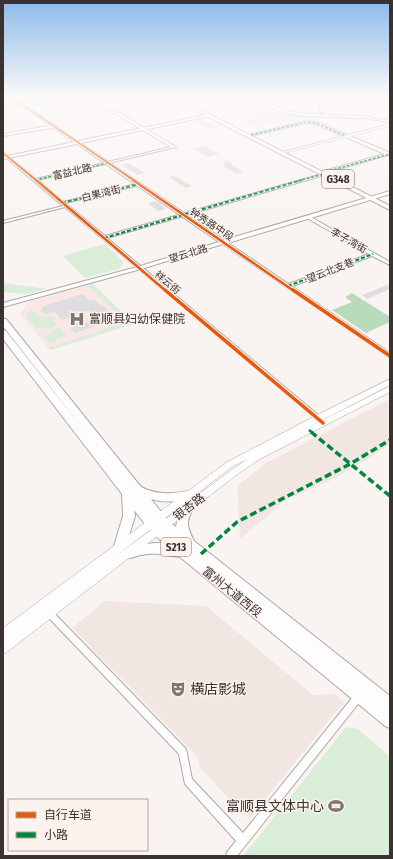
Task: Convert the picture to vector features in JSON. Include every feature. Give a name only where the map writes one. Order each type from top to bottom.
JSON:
[{"type":"main road","name":"G348","points":[[252,137],[390,206]]},
{"type":"main road","name":"G348","points":[[254,137],[284,153]]},
{"type":"main road","points":[[284,153],[348,137]]},
{"type":"main road","name":"富州大道西段","points":[[3,321],[132,492]]},
{"type":"main road","name":"富州大道西段","points":[[3,333],[158,524],[390,721]]},
{"type":"main road","name":"银杏路","points":[[3,635],[124,550],[188,501],[321,420],[390,382]]},
{"type":"main road","name":"银杏路","points":[[321,420],[390,389]]},
{"type":"main road","points":[[132,492],[188,501],[180,522],[189,551],[154,547],[124,550],[130,516],[132,492]]},
{"type":"main road","name":"银杏路","points":[[3,648],[49,613],[124,550]]},
{"type":"main road","name":"富州大道西段","points":[[189,551],[390,705]]},
{"type":"street","name":"钟秀路中段","points":[[71,137],[390,356]]},
{"type":"street","points":[[5,158],[106,137]]},
{"type":"street","name":"富益北路","points":[[35,180],[174,147],[157,137]]},
{"type":"street","points":[[348,137],[390,155]]},
{"type":"street","name":"祥云街","points":[[3,153],[5,158],[35,180],[321,420]]},
{"type":"street","points":[[104,238],[390,155]]},
{"type":"street","name":"白果湾街","points":[[3,222],[139,184]]},
{"type":"street","name":"望云北路","points":[[3,304],[139,268],[390,192]]},
{"type":"street","name":"李子湾街","points":[[308,217],[390,264]]},
{"type":"street","name":"望云北支巷","points":[[288,286],[373,254]]},
{"type":"street","points":[[49,613],[183,752],[188,782],[243,841]]},
{"type":"street","points":[[231,856],[359,696]]},
{"type":"shaded area","name":"富顺县妇幼保健院","points":[[93,284],[134,324],[50,350],[20,314],[30,301]]},
{"type":"shaded area","points":[[390,399],[390,444],[336,478],[286,500],[240,539],[237,486],[266,463]]},
{"type":"shaded area","points":[[105,601],[206,606],[313,695],[334,694],[344,702],[249,819],[200,768],[198,757],[72,628]]},
{"type":"green space","points":[[105,244],[124,262],[119,269],[85,278],[63,256]]},
{"type":"green space","points":[[3,283],[47,289],[26,294],[3,292]]},
{"type":"green space","points":[[93,284],[134,324],[50,350],[50,348],[122,323],[122,318],[89,287],[89,285]]},
{"type":"green space","points":[[352,293],[390,317],[390,322],[366,333],[332,310],[352,302],[345,297]]},
{"type":"green space","points":[[30,310],[40,316],[54,317],[56,319],[54,321],[57,325],[48,329],[44,327],[37,329],[26,316]]},
{"type":"green space","points":[[60,328],[67,336],[48,343],[43,336],[50,334],[49,331]]},
{"type":"green space","name":"富顺县文体中心","points":[[346,727],[358,729],[390,757],[390,856],[243,856]]},
{"type":"building","points":[[204,146],[219,154],[208,157],[193,149]]},
{"type":"building","points":[[225,161],[230,161],[232,165],[244,172],[237,174],[224,167]]},
{"type":"building","points":[[129,163],[144,173],[137,175],[122,165]]},
{"type":"building","points":[[175,176],[192,186],[185,188],[169,177]]},
{"type":"building","points":[[156,201],[166,209],[158,211],[148,203]]},
{"type":"building","points":[[390,284],[390,289],[367,299],[362,295]]},
{"type":"building","points":[[83,294],[90,301],[94,299],[101,306],[103,305],[118,322],[106,326],[103,323],[75,333],[70,328],[75,326],[67,318],[62,320],[55,312],[45,314],[40,311],[44,306]],"holes":[[[90,310],[98,318],[83,324],[75,315]]]},
{"type":"marked path","points":[[325,172],[390,154]]},
{"type":"marked path","points":[[35,180],[108,163]]},
{"type":"marked path","points":[[104,238],[324,174]]},
{"type":"marked path","points":[[62,203],[139,184]]},
{"type":"marked path","points":[[288,286],[373,254]]},
{"type":"marked path","points":[[309,430],[390,496]]},
{"type":"marked path","points":[[201,554],[237,522],[350,464],[390,440]]},
{"type":"cycle path","points":[[70,137],[390,356]]},
{"type":"cycle path","points":[[3,153],[323,423]]},
{"type":"place","name":"富顺县妇幼保健院","points":[[77,319]]},
{"type":"place","name":"横店影城","points":[[178,689]]},
{"type":"place","name":"富顺县文体中心","points":[[336,806]]}]
